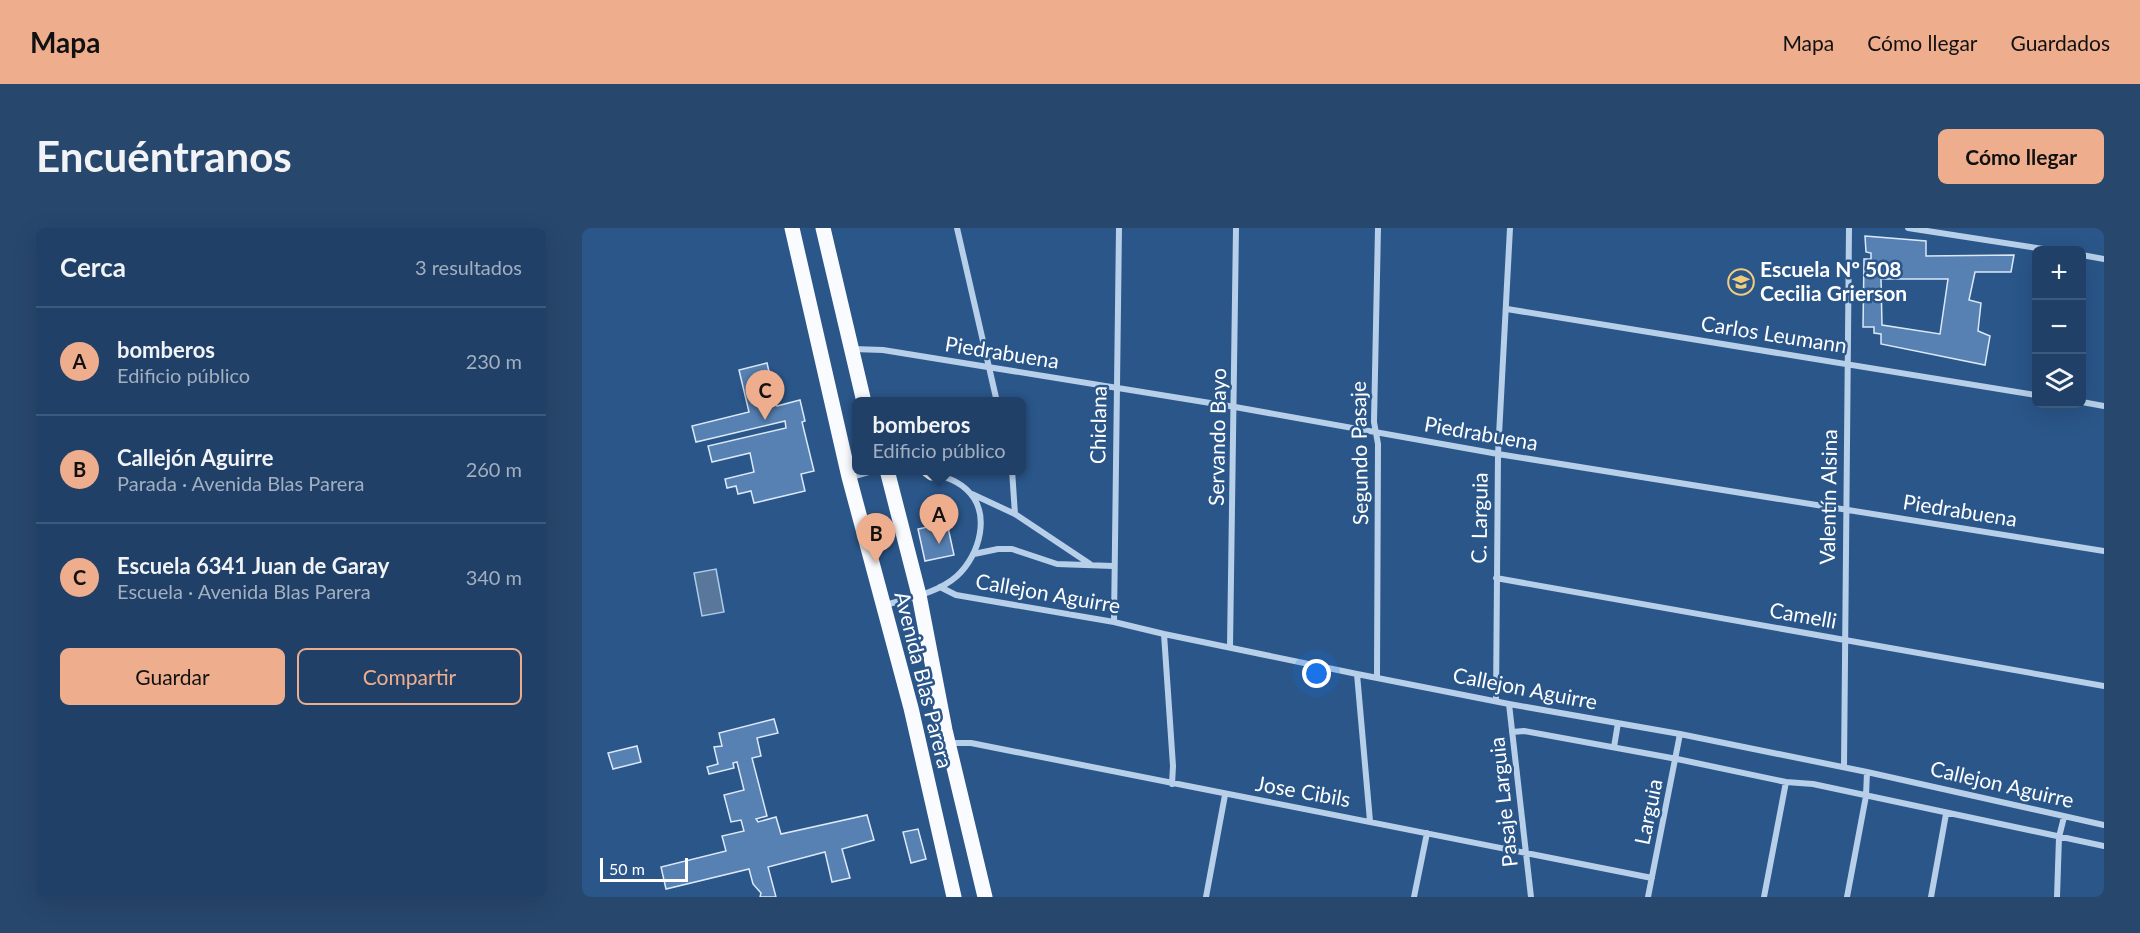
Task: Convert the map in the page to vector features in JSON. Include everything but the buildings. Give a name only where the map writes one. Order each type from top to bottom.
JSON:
[{"type":"main road","name":"Avenida Blas Parera","points":[[792,228],[849,477],[911,708],[954,897]]},
{"type":"main road","points":[[823,228],[863,397]]},
{"type":"main road","name":"Avenida Blas Parera","points":[[888,475],[920,595],[949,743],[985,897]]},
{"type":"street","points":[[957,228],[996,397]]},
{"type":"street","name":"Chiclana","points":[[1114,622],[1119,228]]},
{"type":"street","name":"Servando Bayo","points":[[1230,647],[1236,228]]},
{"type":"street","name":"Segundo Pasaje","points":[[1377,677],[1378,444],[1374,422],[1378,228]]},
{"type":"street","name":"C. Larguia","points":[[1496,701],[1498,454],[1510,228]]},
{"type":"street","name":"Valentín Alsina","points":[[1844,767],[1849,228]]},
{"type":"street","points":[[1908,228],[2032,247]]},
{"type":"street","points":[[2086,256],[2104,259]]},
{"type":"street","name":"Carlos Leumann","points":[[1507,309],[2032,394]]},
{"type":"street","name":"Piedrabuena","points":[[852,349],[883,350],[990,367],[1376,431],[1498,454],[2104,551]]},
{"type":"street","points":[[2086,403],[2104,406]]},
{"type":"street","points":[[849,477],[858,475]]},
{"type":"street","name":"Callejon Aguirre","points":[[938,475],[955,481],[972,495],[1016,514],[1090,564]]},
{"type":"street","points":[[1011,475],[1016,514]]},
{"type":"street","name":"Callejon Aguirre","points":[[883,606],[920,595],[956,577],[974,554],[978,543],[980,520],[972,495]]},
{"type":"street","name":"Callejon Aguirre","points":[[974,554],[998,549],[1012,549],[1057,564],[1113,566]]},
{"type":"street","name":"Camelli","points":[[1496,578],[2104,686]]},
{"type":"street","name":"Callejon Aguirre","points":[[940,587],[956,595],[1114,622],[1357,674],[1844,767],[2104,825]]},
{"type":"street","points":[[1164,634],[1173,766],[1172,784]]},
{"type":"street","points":[[1357,674],[1370,821]]},
{"type":"street","name":"Pasaje Larguia","points":[[1509,704],[1531,897]]},
{"type":"street","points":[[1614,747],[1618,723]]},
{"type":"street","name":"Callejon Aguirre","points":[[1512,732],[1524,731],[1786,782],[1813,784],[2104,846]]},
{"type":"street","name":"Larguia","points":[[1648,897],[1677,759],[1680,734]]},
{"type":"street","name":"Jose Cibils","points":[[949,743],[971,743],[1652,879]]},
{"type":"street","points":[[1847,897],[1866,796],[1867,772]]},
{"type":"street","points":[[1764,897],[1786,782]]},
{"type":"street","points":[[1206,897],[1225,795]]},
{"type":"street","points":[[1931,897],[1946,814]]},
{"type":"street","points":[[2057,897],[2059,837],[2064,817]]},
{"type":"street","points":[[1414,897],[1427,833]]},
{"type":"water","points":[[716,569],[724,612],[702,616],[694,573]]},
{"type":"place","name":"Escuela Nº 508 Cecilia Grierson","points":[[1741,282]]},
{"type":"place","name":"Escuela 6341 Juan de Garay","points":[[765,420]]},
{"type":"place","name":"bomberos","points":[[939,544]]},
{"type":"place","name":"Callejón Aguirre","points":[[876,563]]}]
